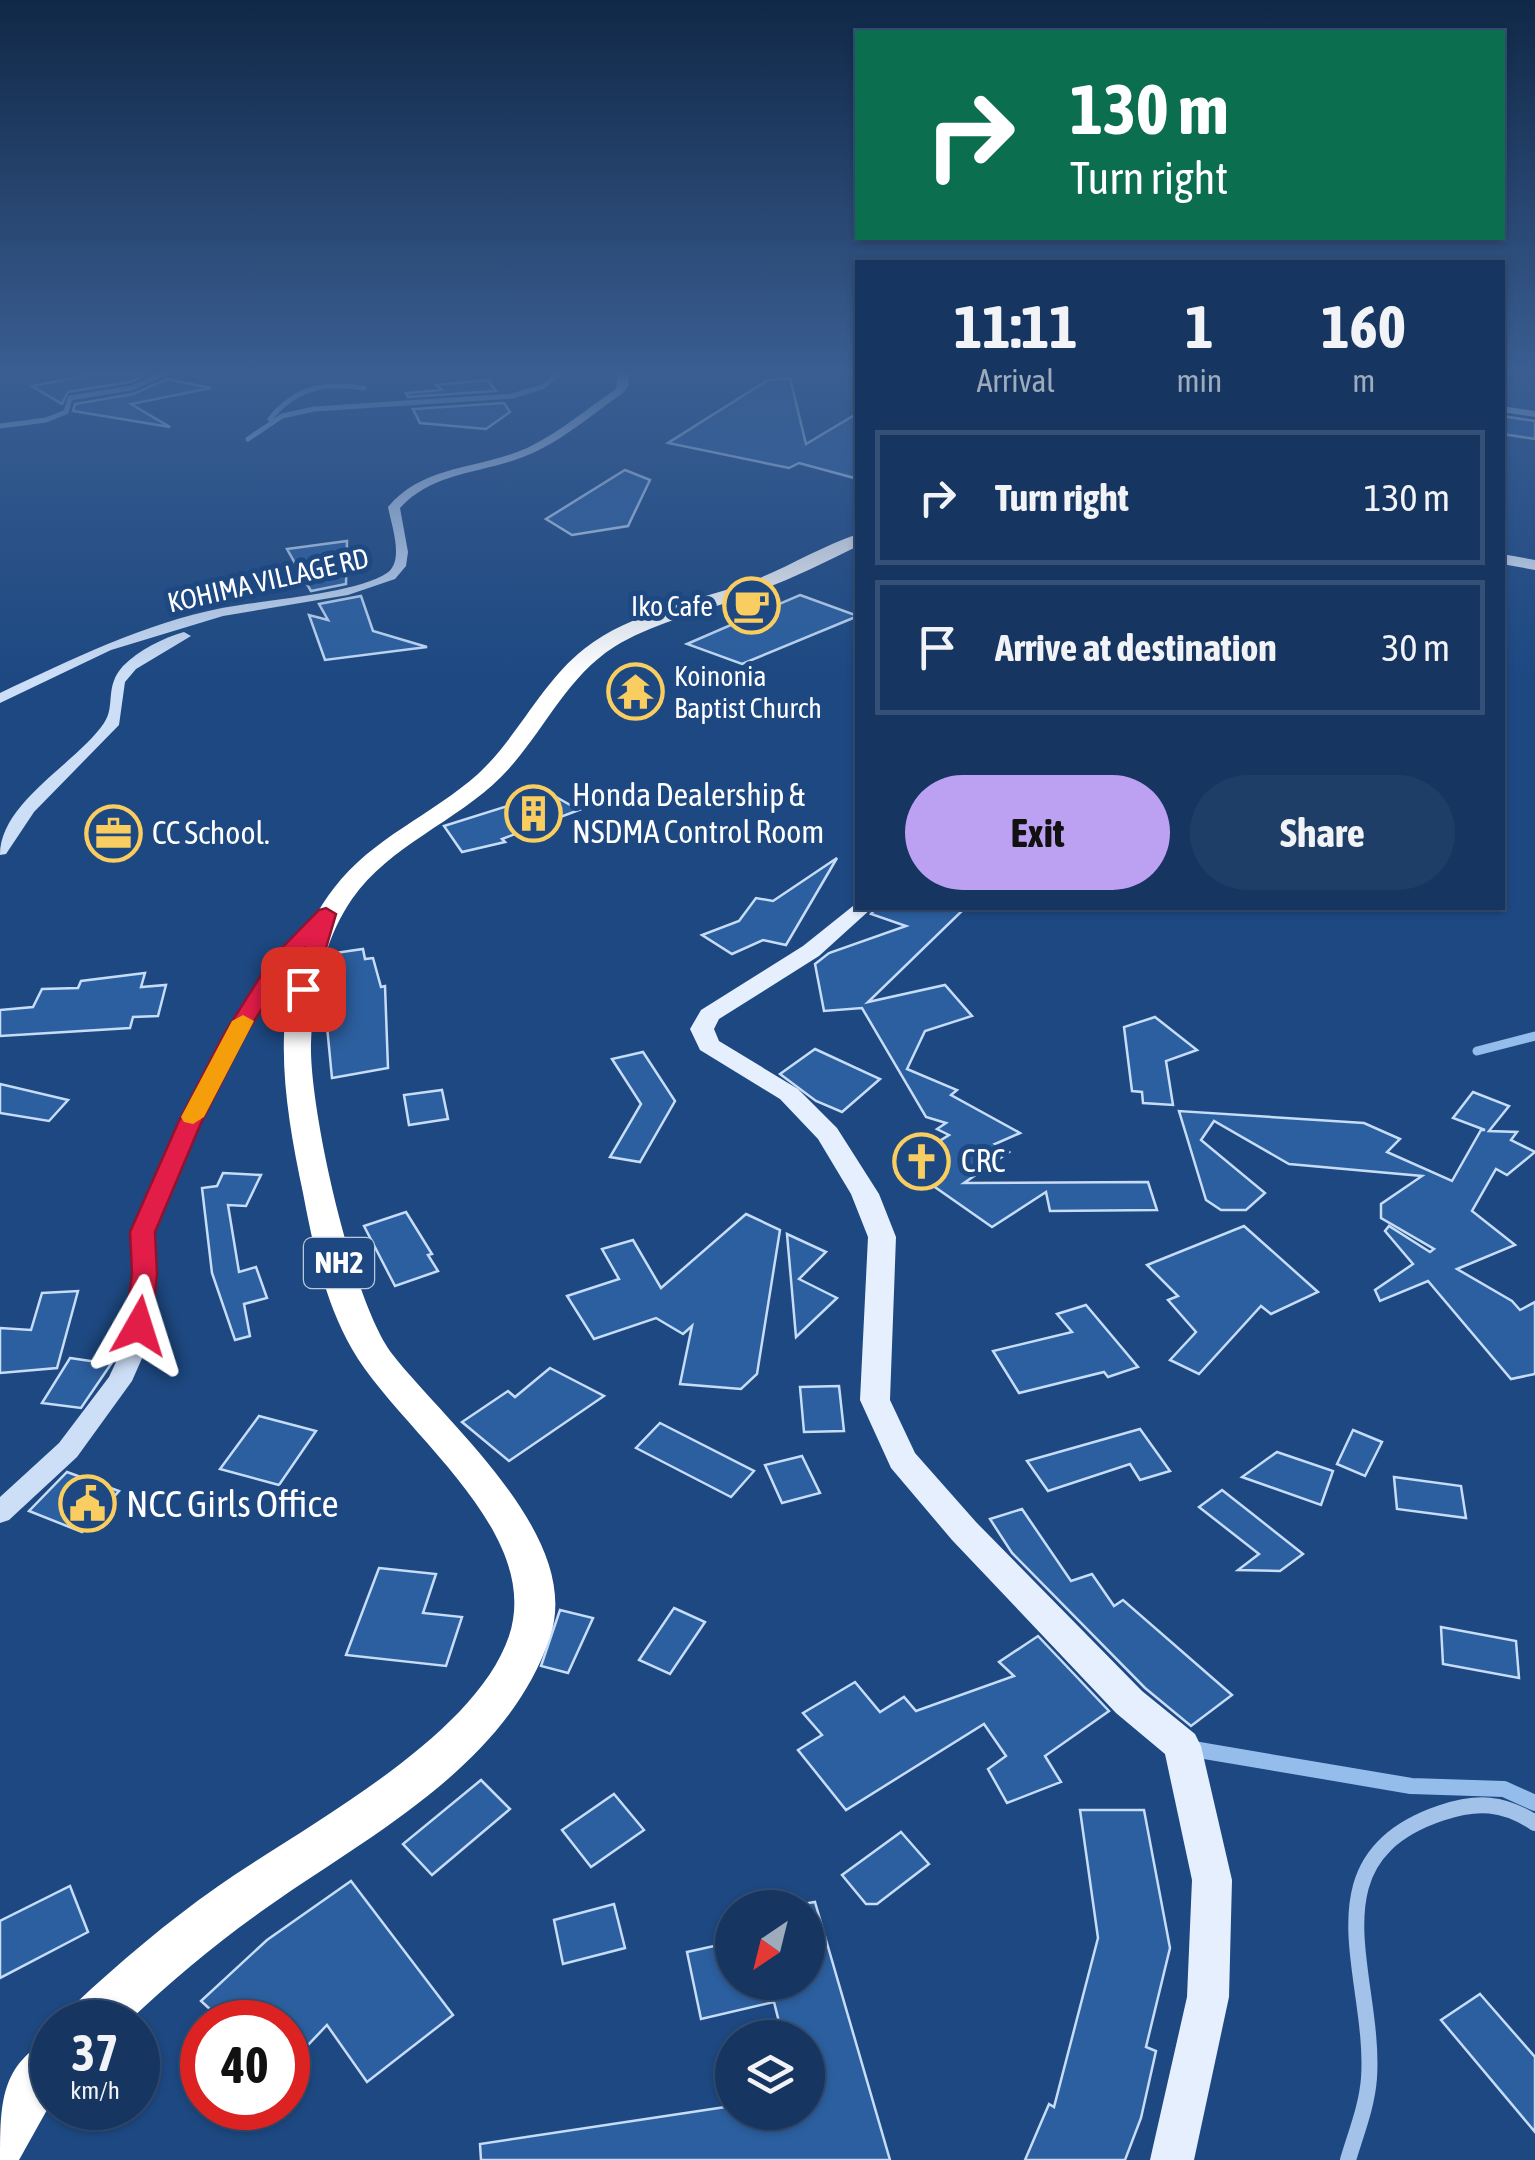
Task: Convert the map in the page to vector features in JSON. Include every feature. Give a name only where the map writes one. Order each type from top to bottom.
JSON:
[{"type":"highway","name":"NH2","points":[[119,2000],[202,1928],[422,1773],[484,1717],[532,1634],[536,1594],[516,1537],[482,1486],[374,1357],[351,1303],[319,1198],[296,1067],[303,989],[326,914],[378,857],[481,784],[564,680],[591,654],[645,626],[796,570],[855,540]]},
{"type":"highway","points":[[0,2142],[26,2085]]},
{"type":"main road","name":"KOHIMA VILLAGE RD","points":[[0,698],[106,647],[221,612],[348,591],[391,576],[400,566],[402,552],[394,507],[403,494],[451,475]]},
{"type":"main road","points":[[1505,560],[1535,565]]},
{"type":"main road","points":[[0,850],[28,809],[114,722],[118,682],[131,666],[165,643],[261,606]]},
{"type":"main road","points":[[859,910],[811,951],[709,1015],[702,1029],[709,1045],[788,1094],[815,1120],[865,1194],[882,1237],[875,1400],[902,1460],[964,1532],[1129,1702],[1182,1746],[1212,1880],[1208,1997],[1172,2160]]},
{"type":"main road","points":[[0,1513],[68,1450],[120,1381],[135,1347],[143,1304],[143,1232],[190,1123],[235,1034],[283,958],[326,914]]},
{"type":"street","points":[[1348,2160],[1369,2077],[1354,1914],[1361,1874],[1374,1849],[1423,1817],[1468,1806],[1506,1803],[1535,1823]]},
{"type":"building","points":[[617,475],[637,475],[650,480],[628,526],[572,535],[546,519]]},
{"type":"building","points":[[347,541],[346,584],[311,591],[287,549]]},
{"type":"building","points":[[800,595],[855,615],[742,664],[687,644]]},
{"type":"building","points":[[361,596],[373,631],[427,647],[325,660],[309,615],[328,620],[319,604]]},
{"type":"building","points":[[549,793],[579,810],[502,839],[505,842],[462,852],[444,826]]},
{"type":"building","points":[[837,858],[786,945],[763,940],[732,954],[702,935],[739,921],[756,898],[773,901]]},
{"type":"building","points":[[874,910],[963,910],[868,1002],[945,985],[972,1016],[925,1031],[907,1069],[957,1090],[951,1095],[1020,1133],[995,1144],[1009,1152],[964,1183],[1148,1182],[1157,1210],[1050,1211],[1046,1192],[992,1227],[902,1164],[949,1135],[937,1129],[946,1123],[926,1117],[862,1008],[824,1011],[815,964],[829,953],[906,926],[871,914]]},
{"type":"building","points":[[363,949],[365,959],[373,958],[381,987],[385,986],[388,1068],[332,1078],[326,1016],[329,975],[340,974],[335,953]]},
{"type":"building","points":[[145,973],[141,987],[166,985],[158,1016],[133,1017],[130,1028],[0,1036],[0,1010],[33,1007],[42,989],[78,988],[81,981]]},
{"type":"building","points":[[1155,1017],[1197,1050],[1166,1061],[1173,1105],[1143,1103],[1142,1092],[1132,1091],[1124,1027]]},
{"type":"building","points":[[815,1049],[880,1079],[842,1112],[816,1101],[780,1074]]},
{"type":"building","points":[[643,1052],[675,1101],[640,1162],[610,1157],[641,1104],[612,1059]]},
{"type":"building","points":[[0,1084],[68,1100],[49,1121],[0,1113]]},
{"type":"building","points":[[442,1090],[448,1119],[409,1125],[404,1095]]},
{"type":"building","points":[[1473,1092],[1509,1106],[1489,1131],[1517,1132],[1511,1140],[1535,1152],[1507,1175],[1496,1169],[1472,1211],[1515,1245],[1457,1269],[1512,1301],[1520,1310],[1535,1302],[1535,1374],[1511,1379],[1428,1281],[1380,1301],[1375,1290],[1413,1264],[1385,1231],[1389,1226],[1430,1252],[1434,1249],[1381,1218],[1381,1204],[1422,1176],[1289,1164],[1214,1121],[1201,1140],[1265,1193],[1246,1210],[1221,1210],[1206,1200],[1179,1111],[1364,1123],[1400,1139],[1387,1152],[1452,1181],[1481,1130],[1485,1130],[1453,1118]]},
{"type":"building","points":[[223,1173],[261,1175],[246,1206],[228,1205],[239,1272],[256,1267],[267,1298],[244,1304],[250,1336],[235,1340],[212,1273],[202,1188],[217,1186]]},
{"type":"building","points":[[406,1212],[438,1271],[395,1286],[364,1226]]},
{"type":"building","points":[[746,1214],[780,1230],[757,1374],[741,1389],[680,1384],[692,1326],[683,1334],[656,1318],[594,1339],[567,1296],[619,1279],[602,1249],[633,1240],[661,1288]]},
{"type":"building","points":[[1244,1226],[1318,1292],[1271,1314],[1261,1306],[1199,1374],[1170,1360],[1196,1332],[1168,1300],[1178,1296],[1147,1265]]},
{"type":"building","points":[[787,1234],[826,1252],[799,1279],[837,1298],[796,1337]]},
{"type":"building","points":[[78,1291],[57,1368],[0,1373],[0,1328],[31,1330],[42,1293]]},
{"type":"building","points":[[1086,1305],[1138,1367],[1108,1377],[1104,1372],[1019,1393],[993,1351],[1072,1332],[1057,1314]]},
{"type":"building","points":[[70,1358],[111,1364],[81,1408],[42,1403]]},
{"type":"building","points":[[550,1368],[604,1396],[509,1461],[462,1422],[508,1391],[515,1397]]},
{"type":"building","points":[[839,1386],[844,1431],[804,1432],[800,1387]]},
{"type":"building","points":[[259,1416],[316,1431],[279,1485],[220,1469]]},
{"type":"building","points":[[660,1423],[754,1471],[731,1497],[636,1448]]},
{"type":"building","points":[[1140,1429],[1170,1471],[1140,1480],[1130,1464],[1048,1491],[1027,1461]]},
{"type":"building","points":[[1353,1430],[1382,1442],[1365,1476],[1337,1464]]},
{"type":"building","points":[[1277,1452],[1333,1471],[1321,1505],[1242,1477]]},
{"type":"building","points":[[802,1456],[820,1493],[782,1503],[765,1465]]},
{"type":"building","points":[[67,1472],[119,1491],[82,1532],[29,1511]]},
{"type":"building","points":[[1394,1477],[1461,1486],[1466,1518],[1397,1509]]},
{"type":"building","points":[[1222,1490],[1303,1554],[1280,1571],[1238,1570],[1259,1554],[1199,1507]]},
{"type":"building","points":[[1022,1509],[1071,1581],[1092,1574],[1114,1606],[1123,1600],[1232,1695],[1191,1726],[1145,1688],[1012,1553],[990,1519]]},
{"type":"building","points":[[379,1568],[436,1574],[423,1613],[462,1617],[446,1666],[346,1655]]},
{"type":"building","points":[[674,1608],[705,1622],[670,1674],[639,1660]]},
{"type":"building","points":[[560,1610],[593,1618],[568,1673],[541,1666]]},
{"type":"building","points":[[1441,1627],[1516,1641],[1519,1678],[1443,1664]]},
{"type":"building","points":[[1038,1636],[1109,1711],[1045,1756],[1061,1782],[1007,1803],[988,1769],[1006,1756],[984,1724],[846,1810],[798,1750],[822,1735],[803,1713],[855,1682],[880,1712],[904,1697],[916,1711],[1014,1676],[999,1662]]},
{"type":"building","points":[[481,1780],[510,1809],[432,1875],[403,1844]]},
{"type":"building","points":[[614,1794],[644,1830],[591,1867],[562,1830]]},
{"type":"building","points":[[1080,1810],[1144,1810],[1170,1948],[1146,2047],[1156,2051],[1141,2118],[1125,2160],[1025,2160],[1049,2104],[1054,2107],[1098,1938]]},
{"type":"building","points":[[901,1832],[929,1864],[877,1904],[866,1904],[842,1875]]},
{"type":"building","points":[[351,1881],[453,2015],[367,2082],[327,2025],[310,2043],[310,2000],[202,2000],[267,1940]]},
{"type":"building","points":[[70,1886],[88,1932],[0,1978],[0,1921]]},
{"type":"building","points":[[614,1904],[625,1948],[563,1964],[554,1920]]},
{"type":"building","points":[[825,1936],[890,2160],[481,2160],[480,2144],[715,2109],[715,2130],[825,2130],[825,2020],[778,2020],[774,2002],[701,2019],[687,1952],[715,1946],[715,2000],[825,2000]]},
{"type":"building","points":[[1480,1994],[1535,2057],[1535,2132],[1441,2020]]},
{"type":"waterway","points":[[1477,1051],[1535,1036]]},
{"type":"waterway","points":[[1193,1749],[1411,1786],[1504,1789],[1535,1803]]},
{"type":"slow traffic","points":[[193,1117],[243,1021]]},
{"type":"place","name":"Iko Cafe","points":[[752,606]]},
{"type":"place","name":"Koinonia Baptist Church","points":[[635,692]]},
{"type":"place","name":"Honda Dealership & NSDMA Control Room","points":[[533,813]]},
{"type":"place","name":"CC School.","points":[[113,833]]},
{"type":"place","name":"CRC","points":[[922,1161]]},
{"type":"place","name":"NCC Girls Office","points":[[87,1504]]},
{"type":"route","points":[[139,1326],[143,1304],[143,1232],[190,1123],[235,1034],[283,958],[326,914],[303,989]]}]
